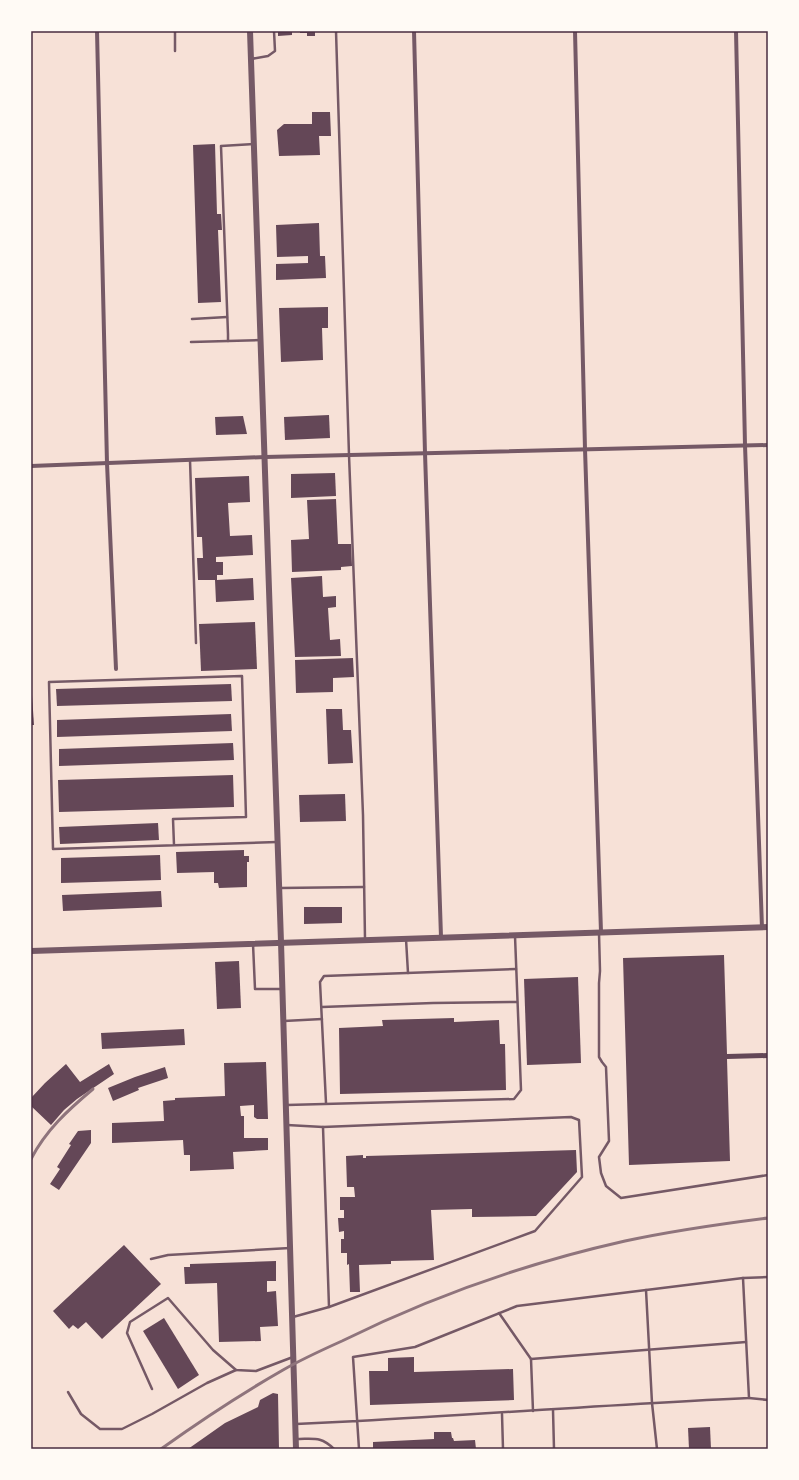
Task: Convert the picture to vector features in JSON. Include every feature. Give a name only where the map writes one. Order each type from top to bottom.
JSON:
[{"type":"street","points":[[97,31],[108,463],[116,670]]},
{"type":"street","points":[[250,31],[278,842],[296,1449]]},
{"type":"street","points":[[414,31],[425,454],[441,937]]},
{"type":"street","points":[[575,31],[585,449],[600,932]]},
{"type":"street","points":[[31,951],[406,938],[765,928],[745,445],[736,31]]},
{"type":"street","points":[[31,466],[265,457],[768,445]]},
{"type":"lane","points":[[175,31],[175,51]]},
{"type":"lane","points":[[251,59],[268,56],[274,51],[274,31]]},
{"type":"lane","points":[[336,31],[365,940]]},
{"type":"lane","points":[[228,341],[221,146],[254,144]]},
{"type":"lane","points":[[192,319],[227,317]]},
{"type":"lane","points":[[191,342],[261,340]]},
{"type":"lane","points":[[190,460],[196,643]]},
{"type":"lane","points":[[174,845],[173,819],[246,817],[242,676],[49,682],[53,849],[278,842]]},
{"type":"lane","points":[[279,888],[364,887]]},
{"type":"lane","points":[[600,932],[599,1057],[606,1067],[609,1141],[599,1157],[601,1173],[606,1186],[621,1198],[768,1175]]},
{"type":"lane","points":[[286,1105],[514,1099],[521,1090],[515,935]]},
{"type":"lane","points":[[406,938],[408,973]]},
{"type":"lane","points":[[253,943],[255,989],[282,989]]},
{"type":"lane","points":[[326,1103],[320,982],[324,976],[516,969]]},
{"type":"lane","points":[[322,1007],[517,1002]]},
{"type":"lane","points":[[283,1021],[322,1019]]},
{"type":"lane","points":[[287,1125],[322,1127],[571,1117],[579,1120],[582,1177],[535,1231],[329,1307],[292,1317]]},
{"type":"lane","points":[[322,1127],[329,1307]]},
{"type":"lane","points":[[151,1259],[168,1255],[290,1248]]},
{"type":"lane","points":[[359,1449],[354,1356],[415,1347],[517,1306],[743,1278],[768,1277]]},
{"type":"lane","points":[[743,1278],[749,1398]]},
{"type":"lane","points":[[646,1290],[652,1403],[658,1449]]},
{"type":"lane","points":[[152,1389],[127,1333],[130,1322],[168,1298],[213,1350],[236,1370]]},
{"type":"lane","points":[[499,1313],[530,1359],[533,1411]]},
{"type":"lane","points":[[530,1359],[746,1342]]},
{"type":"lane","points":[[68,1392],[81,1414],[100,1429],[122,1429],[207,1383],[236,1370],[256,1370],[294,1357]]},
{"type":"lane","points":[[296,1424],[502,1414],[652,1403],[749,1398],[768,1400]]},
{"type":"lane","points":[[553,1410],[554,1449]]},
{"type":"lane","points":[[502,1414],[504,1449]]},
{"type":"lane","points":[[296,1439],[318,1439],[326,1441],[334,1449]]},
{"type":"building","points":[[278,31],[292,31],[292,35],[278,36]]},
{"type":"building","points":[[300,31],[315,31],[315,36],[307,36],[307,33],[300,33]]},
{"type":"building","points":[[312,112],[330,112],[331,136],[319,136],[320,155],[279,156],[277,130],[284,124],[312,124]]},
{"type":"building","points":[[215,144],[217,214],[221,214],[222,230],[218,230],[221,302],[198,303],[193,145]]},
{"type":"building","points":[[319,223],[320,256],[325,256],[326,278],[276,280],[276,264],[308,263],[308,256],[277,257],[276,225]]},
{"type":"building","points":[[328,307],[328,328],[322,328],[323,360],[281,362],[279,308]]},
{"type":"building","points":[[329,415],[330,438],[285,440],[284,417]]},
{"type":"building","points":[[243,416],[247,434],[216,435],[215,417]]},
{"type":"building","points":[[335,473],[336,496],[291,498],[291,474]]},
{"type":"building","points":[[249,476],[250,502],[228,503],[230,536],[252,535],[253,555],[216,557],[216,562],[223,562],[223,575],[217,575],[217,580],[253,578],[254,600],[216,602],[215,580],[198,580],[197,558],[203,558],[202,537],[197,537],[195,478]]},
{"type":"building","points":[[336,499],[338,544],[351,544],[352,566],[341,567],[341,570],[292,572],[291,540],[309,539],[307,500]]},
{"type":"building","points":[[322,576],[323,597],[336,596],[336,607],[328,608],[330,640],[340,639],[341,656],[295,657],[291,578]]},
{"type":"building","points":[[255,622],[257,669],[201,671],[199,624]]},
{"type":"building","points":[[353,658],[354,677],[333,678],[333,692],[296,693],[295,660]]},
{"type":"building","points":[[231,684],[232,701],[57,706],[56,689]]},
{"type":"building","points":[[32,695],[34,725],[31,725]]},
{"type":"building","points":[[326,709],[342,709],[343,730],[351,730],[353,763],[328,764]]},
{"type":"building","points":[[231,714],[232,731],[57,737],[57,720]]},
{"type":"building","points":[[233,743],[234,760],[59,766],[59,749]]},
{"type":"building","points":[[233,775],[234,807],[59,812],[58,780]]},
{"type":"building","points":[[345,794],[346,821],[300,822],[299,795]]},
{"type":"building","points":[[158,823],[159,840],[60,844],[59,827]]},
{"type":"building","points":[[244,850],[244,856],[249,856],[249,862],[247,862],[247,887],[219,888],[218,883],[214,883],[214,872],[177,873],[176,852]]},
{"type":"building","points":[[160,855],[161,880],[61,883],[61,858]]},
{"type":"building","points":[[161,891],[162,907],[63,911],[62,895]]},
{"type":"building","points":[[304,907],[342,907],[342,923],[304,924]]},
{"type":"building","points":[[724,955],[727,1054],[768,1053],[768,1058],[727,1059],[730,1161],[629,1165],[623,958]]},
{"type":"building","points":[[239,961],[241,1008],[217,1009],[215,962]]},
{"type":"building","points":[[578,977],[581,1063],[527,1065],[524,979]]},
{"type":"building","points":[[454,1018],[454,1022],[499,1020],[500,1044],[505,1044],[506,1090],[340,1094],[339,1028],[383,1026],[382,1020]]},
{"type":"building","points":[[184,1029],[185,1045],[102,1049],[101,1033]]},
{"type":"building","points":[[266,1062],[268,1119],[257,1119],[254,1117],[254,1105],[240,1106],[241,1116],[244,1116],[244,1138],[268,1138],[268,1150],[233,1152],[234,1169],[190,1171],[190,1155],[184,1155],[183,1140],[112,1143],[112,1123],[164,1121],[163,1101],[175,1100],[175,1098],[225,1096],[224,1063]]},
{"type":"building","points":[[66,1064],[80,1082],[109,1064],[114,1074],[77,1099],[64,1110],[51,1125],[31,1106],[31,1098]]},
{"type":"building","points":[[165,1067],[168,1078],[138,1088],[139,1090],[113,1101],[108,1088]]},
{"type":"building","points":[[91,1130],[91,1143],[59,1190],[50,1184],[60,1169],[57,1167],[71,1145],[69,1144],[78,1131]]},
{"type":"building","points":[[576,1150],[577,1172],[536,1216],[472,1217],[472,1209],[431,1210],[434,1260],[391,1261],[391,1264],[359,1265],[360,1292],[350,1292],[347,1253],[341,1253],[341,1239],[344,1239],[344,1231],[339,1232],[338,1218],[344,1218],[344,1210],[340,1210],[340,1197],[355,1197],[354,1187],[347,1187],[346,1156],[363,1155],[363,1158],[366,1158],[366,1156]]},
{"type":"building","points":[[124,1245],[161,1284],[102,1339],[86,1322],[78,1329],[73,1325],[69,1329],[53,1311]]},
{"type":"building","points":[[276,1261],[276,1281],[267,1281],[267,1292],[276,1291],[278,1326],[260,1327],[261,1341],[219,1342],[217,1283],[185,1284],[184,1267],[190,1267],[190,1264]]},
{"type":"building","points":[[164,1318],[199,1375],[178,1389],[143,1331]]},
{"type":"building","points":[[414,1357],[414,1372],[513,1369],[514,1400],[370,1405],[369,1371],[388,1371],[388,1358]]},
{"type":"building","points":[[273,1393],[278,1394],[279,1449],[188,1449],[225,1423],[258,1407],[260,1400]]},
{"type":"building","points":[[710,1427],[711,1449],[689,1449],[688,1428]]},
{"type":"building","points":[[434,1432],[451,1432],[454,1441],[475,1440],[476,1449],[373,1449],[373,1442],[434,1439]]},
{"type":"railway","points":[[31,1159],[58,1121],[93,1089]]},
{"type":"railway","points":[[161,1449],[221,1408],[290,1366],[376,1325],[445,1296],[516,1271],[625,1241],[714,1225],[768,1218]]}]
